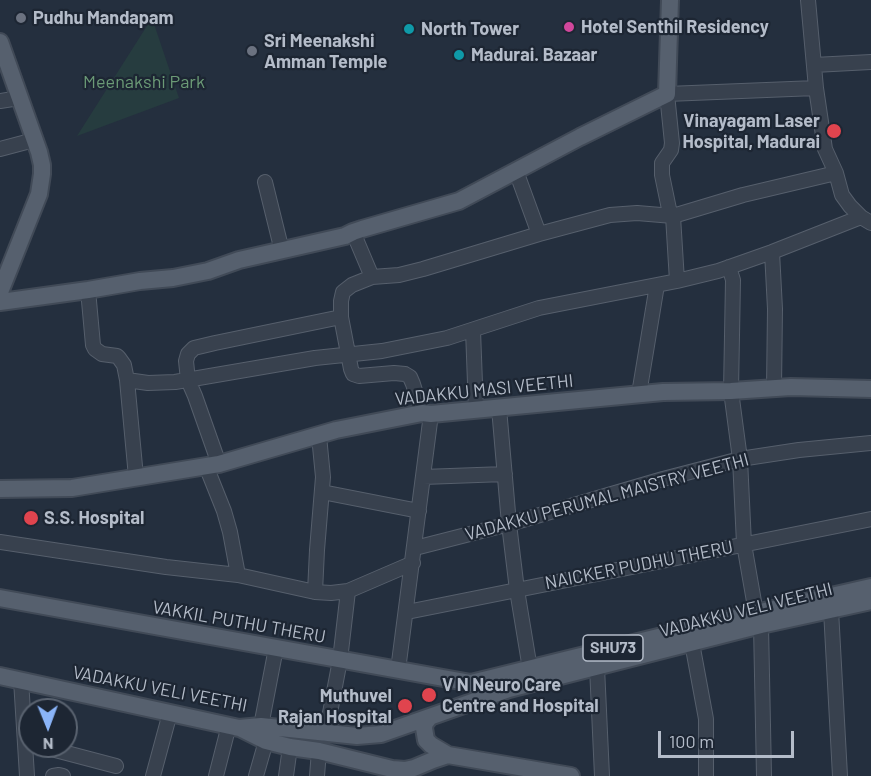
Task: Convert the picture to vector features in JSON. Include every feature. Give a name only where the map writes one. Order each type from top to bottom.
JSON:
[{"type":"main road","points":[[0,302],[196,273],[345,236],[353,231],[459,201],[580,136],[667,94],[670,0]]},
{"type":"main road","points":[[0,42],[42,165],[39,194],[4,268],[0,292]]},
{"type":"main road","name":"VADAKKU MASI VEETHI","points":[[0,489],[72,488],[213,465],[336,430],[426,413],[663,392],[791,387],[871,389]]},
{"type":"main road","name":"VADAKKU VELI VEETHI","points":[[471,683],[758,619],[871,587]]},
{"type":"main road","name":"VAKKIL PUTHU THERU","points":[[0,598],[471,683]]},
{"type":"main road","name":"VADAKKU VELI VEETHI","points":[[0,676],[263,733],[357,736],[381,734],[509,689],[692,643],[758,619],[831,610],[871,601]]},
{"type":"main road","points":[[469,703],[473,695],[471,683]]},
{"type":"main road","points":[[430,717],[425,723],[426,740],[448,755],[571,776]]},
{"type":"main road","points":[[263,733],[290,747],[319,751],[408,774],[414,768],[448,755]]},
{"type":"street","points":[[808,0],[816,88],[825,149],[836,173],[842,195],[849,206],[866,220]]},
{"type":"street","points":[[814,65],[871,62]]},
{"type":"street","points":[[677,281],[673,216],[669,209],[662,175],[662,163],[671,150],[672,143],[667,94],[816,88]]},
{"type":"street","points":[[0,101],[19,98]]},
{"type":"street","points":[[0,149],[34,140]]},
{"type":"street","points":[[516,171],[539,234]]},
{"type":"street","points":[[398,670],[423,477],[426,413],[410,377],[405,374],[365,376],[356,375],[351,369],[341,317],[343,292],[352,285],[372,277],[399,275],[423,269],[610,215],[637,213],[673,216],[743,195],[836,173]]},
{"type":"street","points":[[265,182],[282,250]]},
{"type":"street","points":[[127,380],[148,383],[176,382],[306,360],[382,351],[447,338],[539,308],[677,281],[729,267],[866,220]]},
{"type":"street","points":[[353,231],[372,277]]},
{"type":"street","points":[[772,252],[775,309],[774,388]]},
{"type":"street","points":[[729,267],[733,280],[731,391],[740,459],[744,544],[758,619],[764,776]]},
{"type":"street","points":[[639,394],[657,285]]},
{"type":"street","points":[[88,290],[95,349],[102,354],[119,357],[124,365],[136,477]]},
{"type":"street","points":[[238,575],[213,465],[195,396],[188,380],[186,361],[188,354],[194,348],[341,317]]},
{"type":"street","points":[[473,330],[476,410]]},
{"type":"street","points":[[499,408],[509,524],[530,669]]},
{"type":"street","points":[[315,592],[322,492],[319,436]]},
{"type":"street","name":"VADAKKU PERUMAL MAISTRY VEETHI","points":[[415,548],[740,459],[871,443]]},
{"type":"street","points":[[423,477],[505,474]]},
{"type":"street","points":[[322,492],[419,512]]},
{"type":"street","name":"NAICKER PUDHU THERU","points":[[407,612],[871,519]]},
{"type":"street","points":[[0,542],[166,567],[238,575],[315,592],[331,593],[348,591],[413,562]]},
{"type":"street","points":[[326,734],[340,660],[348,591]]},
{"type":"street","points":[[831,610],[840,776]]},
{"type":"street","points":[[692,643],[706,719],[706,776]]},
{"type":"street","points":[[256,776],[276,648]]},
{"type":"street","points":[[597,667],[602,776]]},
{"type":"street","points":[[21,680],[23,698]]},
{"type":"street","points":[[153,776],[170,713]]},
{"type":"street","points":[[216,776],[234,726]]},
{"type":"street","points":[[286,776],[290,747]]},
{"type":"street","points":[[317,776],[319,751]]},
{"type":"street","points":[[78,756],[116,766]]},
{"type":"street","points":[[27,758],[27,776]]},
{"type":"street","points":[[53,776],[63,776]]},
{"type":"green space","name":"Meenakshi Park","points":[[152,18],[179,98],[77,136]]},
{"type":"place","name":"Pudhu Mandapam","points":[[21,18]]},
{"type":"place","name":"Hotel Senthil Residency","points":[[569,27]]},
{"type":"place","name":"North Tower","points":[[409,29]]},
{"type":"place","name":"Sri Meenakshi Amman Temple","points":[[252,51]]},
{"type":"place","name":"Madurai. Bazaar","points":[[459,55]]},
{"type":"place","name":"Vinayagam Laser Hospital, Madurai","points":[[834,131]]},
{"type":"place","name":"S.S. Hospital","points":[[31,518]]},
{"type":"place","name":"V N Neuro Care Centre and Hospital","points":[[429,695]]},
{"type":"place","name":"Muthuvel Rajan Hospital","points":[[405,706]]}]
